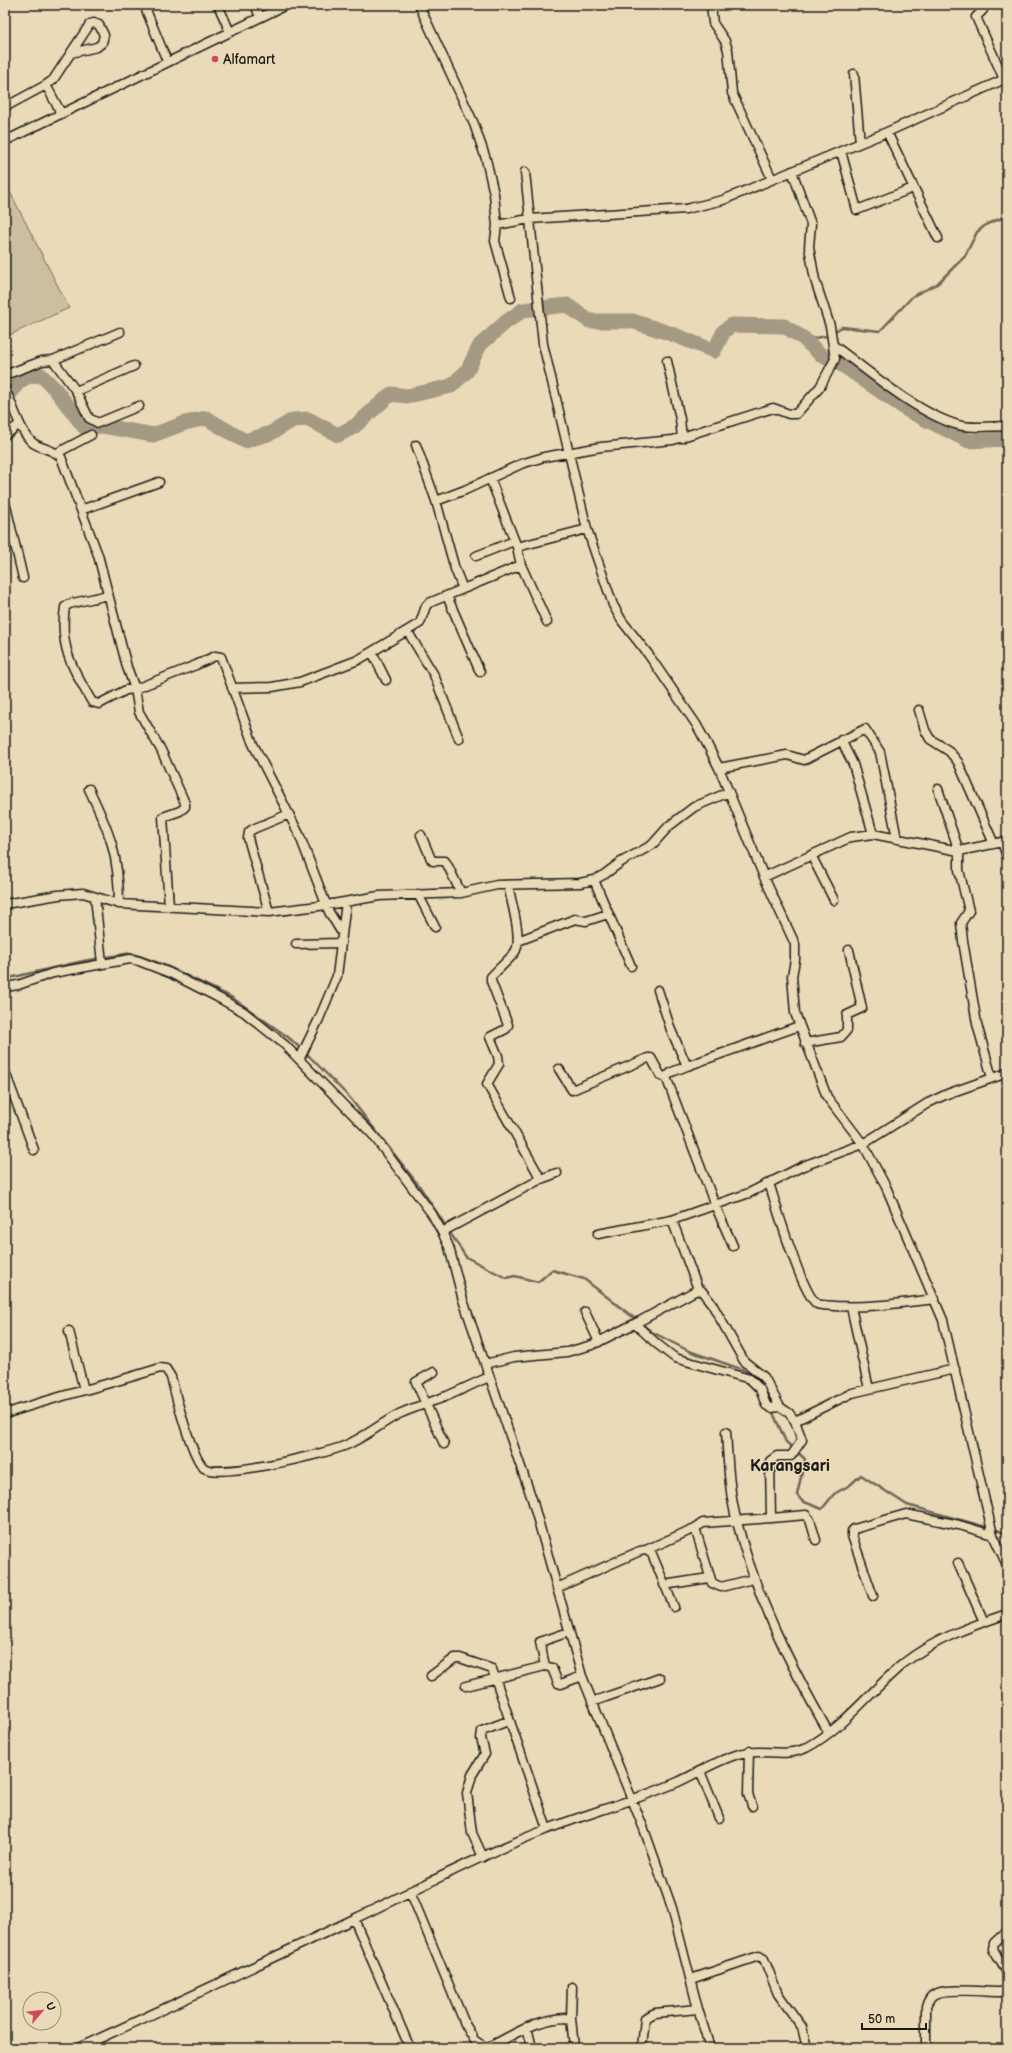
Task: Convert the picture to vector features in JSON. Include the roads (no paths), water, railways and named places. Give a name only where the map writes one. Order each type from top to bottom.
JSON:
[{"type":"street","points":[[144,5],[168,61]]},
{"type":"street","points":[[218,5],[230,32]]},
{"type":"street","points":[[255,5],[260,17]]},
{"type":"street","points":[[5,141],[286,5]]},
{"type":"street","points":[[419,5],[474,124],[486,159],[494,194],[497,225],[495,241],[511,298]]},
{"type":"street","points":[[711,5],[713,23],[725,40],[728,50],[732,93],[772,179]]},
{"type":"street","points":[[497,225],[529,219],[686,209],[723,200],[887,132],[1006,78],[976,17],[983,10],[984,5]]},
{"type":"street","points":[[5,106],[46,85],[52,80],[71,53]]},
{"type":"street","points":[[854,74],[860,143]]},
{"type":"street","points":[[46,85],[61,113]]},
{"type":"street","points":[[887,132],[938,238]]},
{"type":"street","points":[[841,151],[857,210],[913,188]]},
{"type":"street","points":[[436,501],[521,464],[570,451],[643,444],[682,438],[773,408],[789,414],[796,414],[820,387],[833,362],[830,326],[810,254],[809,237],[811,224],[792,171]]},
{"type":"street","points":[[525,172],[543,344],[570,451],[587,528],[616,610],[696,724],[719,768],[764,877],[795,944],[796,960],[793,984],[795,1013],[799,1026],[827,1097],[863,1144],[886,1187],[935,1299],[943,1320],[991,1520],[993,1534],[1007,1565]]},
{"type":"street","points":[[5,375],[42,361],[53,360],[120,332]]},
{"type":"street","points":[[832,343],[910,400],[935,416],[960,426],[1007,426]]},
{"type":"street","points":[[53,360],[76,391],[89,418],[98,423],[139,406]]},
{"type":"street","points":[[667,361],[680,419],[682,438]]},
{"type":"street","points":[[76,391],[134,366]]},
{"type":"street","points":[[5,390],[12,402],[20,424],[31,441],[39,447],[57,453],[61,457],[98,556],[127,667],[135,689],[139,712],[161,750],[185,803],[185,807],[182,810],[163,817],[169,906]]},
{"type":"street","points":[[5,434],[20,424]]},
{"type":"street","points":[[57,453],[91,435]]},
{"type":"street","points":[[416,445],[436,501],[442,526],[463,590]]},
{"type":"street","points":[[490,478],[516,544],[521,565],[547,622]]},
{"type":"street","points":[[81,510],[159,482]]},
{"type":"street","points":[[5,502],[23,578]]},
{"type":"street","points":[[476,556],[516,544],[587,528]]},
{"type":"street","points":[[232,688],[272,687],[300,682],[358,660],[408,632],[420,623],[426,606],[521,565]]},
{"type":"street","points":[[108,595],[65,606],[64,639],[66,652],[87,694],[95,704],[99,704],[126,690],[135,689],[215,656],[222,658],[253,744],[299,834],[327,905],[342,933]]},
{"type":"street","points":[[447,596],[480,672]]},
{"type":"street","points":[[408,632],[434,675],[459,739]]},
{"type":"street","points":[[372,652],[386,680]]},
{"type":"street","points":[[919,710],[925,730],[930,739],[949,751],[958,762],[1007,857]]},
{"type":"street","points":[[719,768],[787,755],[804,760],[865,729],[880,752],[897,839]]},
{"type":"street","points":[[841,740],[853,764],[873,834]]},
{"type":"street","points":[[89,789],[114,847],[118,866],[119,904]]},
{"type":"street","points":[[938,789],[959,851],[959,870],[969,912],[961,923],[963,941],[977,1024],[992,1078]]},
{"type":"street","points":[[5,904],[74,894],[95,896],[119,904],[269,912],[327,905],[379,896],[461,893],[497,885],[580,883],[594,880],[621,862],[652,845],[669,826],[694,807],[729,792]]},
{"type":"street","points":[[269,912],[248,838],[248,832],[289,814]]},
{"type":"street","points":[[764,877],[850,837],[873,834],[959,851],[1001,843]]},
{"type":"street","points":[[421,835],[431,859],[433,861],[441,860],[447,864],[461,893]]},
{"type":"street","points":[[811,855],[834,900]]},
{"type":"street","points":[[594,880],[631,966]]},
{"type":"street","points":[[508,885],[518,941],[516,950],[492,977],[491,981],[508,1025],[506,1029],[490,1037],[498,1056],[499,1064],[487,1084],[541,1179]]},
{"type":"street","points":[[418,894],[435,927]]},
{"type":"street","points":[[95,896],[101,959]]},
{"type":"street","points":[[301,1056],[337,976],[346,902]]},
{"type":"street","points":[[518,941],[575,919],[586,921],[608,914]]},
{"type":"street","points":[[296,944],[341,943]]},
{"type":"street","points":[[805,1043],[841,1037],[847,1030],[847,1015],[862,1008],[849,950]]},
{"type":"street","points":[[5,987],[18,985],[101,959],[130,959],[139,960],[170,973],[244,1012],[301,1056],[373,1135],[432,1214],[446,1229],[449,1247],[463,1300],[532,1499],[582,1676],[632,1800],[672,1908],[698,2009],[710,2048]]},
{"type":"street","points":[[658,990],[671,1030],[686,1066]]},
{"type":"street","points":[[666,1077],[672,1072],[686,1066],[799,1026]]},
{"type":"street","points":[[559,1069],[572,1090],[648,1058],[651,1058],[661,1076],[666,1077]]},
{"type":"street","points":[[5,1072],[34,1150]]},
{"type":"street","points":[[598,1234],[672,1220],[749,1193],[803,1166],[863,1144],[928,1103],[947,1094],[1007,1073]]},
{"type":"street","points":[[666,1077],[715,1205],[733,1246]]},
{"type":"street","points":[[446,1229],[541,1179],[557,1173]]},
{"type":"street","points":[[769,1183],[782,1227],[804,1283],[812,1299],[818,1305],[866,1307],[935,1299]]},
{"type":"street","points":[[672,1220],[698,1289],[707,1296],[744,1361],[761,1381],[766,1405],[789,1413],[795,1421],[801,1435],[801,1444],[791,1456],[774,1458],[771,1518]]},
{"type":"street","points":[[485,1364],[514,1357],[567,1352],[599,1342],[698,1289]]},
{"type":"street","points":[[851,1306],[869,1389]]},
{"type":"street","points":[[585,1312],[599,1342]]},
{"type":"street","points":[[637,1323],[656,1344],[675,1358],[761,1381]]},
{"type":"street","points":[[69,1331],[84,1390]]},
{"type":"street","points":[[5,1414],[160,1368],[166,1369],[171,1377],[177,1403],[200,1463],[205,1468],[212,1470],[230,1470],[284,1462],[334,1450],[345,1446],[398,1415],[426,1403],[448,1396],[489,1377]]},
{"type":"street","points":[[795,1421],[840,1398],[869,1389],[955,1369]]},
{"type":"street","points":[[434,1372],[416,1382],[444,1444]]},
{"type":"street","points":[[726,1432],[729,1471],[736,1521],[753,1579],[797,1679],[829,1733]]},
{"type":"street","points":[[873,1596],[852,1536],[852,1531],[854,1529],[906,1514],[993,1534]]},
{"type":"street","points":[[557,1588],[640,1551],[646,1550],[703,1523],[806,1515],[810,1520],[816,1540]]},
{"type":"street","points":[[695,1528],[709,1578],[712,1583],[721,1587],[753,1579]]},
{"type":"street","points":[[646,1550],[652,1554],[674,1607]]},
{"type":"street","points":[[958,1563],[984,1622]]},
{"type":"street","points":[[664,1585],[709,1578]]},
{"type":"street","points":[[78,2048],[141,2020],[483,1857],[547,1829],[632,1800],[720,1761],[749,1752],[789,1753],[802,1749],[829,1733],[904,1664],[926,1648],[945,1638],[1007,1614]]},
{"type":"street","points":[[545,1666],[540,1642],[569,1632]]},
{"type":"street","points":[[431,1676],[455,1658],[460,1658],[492,1669],[508,1721],[547,1829]]},
{"type":"street","points":[[466,1686],[545,1666],[554,1671],[557,1680],[561,1684],[582,1676]]},
{"type":"street","points":[[592,1702],[660,1678]]},
{"type":"street","points":[[483,1857],[471,1830],[468,1787],[472,1775],[485,1754],[481,1738],[482,1731],[508,1721]]},
{"type":"street","points":[[749,1752],[748,1794],[752,1806]]},
{"type":"street","points":[[700,1771],[719,1818]]},
{"type":"street","points":[[410,1892],[468,2029],[480,2045],[485,2047],[493,2047],[527,2027],[549,2019],[571,2018]]},
{"type":"street","points":[[354,1919],[410,2048]]},
{"type":"street","points":[[1007,1932],[994,1943],[993,1949],[1007,1972]]},
{"type":"street","points":[[691,1979],[753,1956],[759,1956],[764,1959],[778,1994],[802,2027],[806,2048]]},
{"type":"street","points":[[572,1987],[571,2018],[574,2048]]},
{"type":"street","points":[[926,2048],[926,2006],[932,1995],[945,1991],[1000,1992],[1007,1990]]},
{"type":"street","points":[[642,2048],[645,2018],[655,2013],[698,2009]]},
{"type":"street","points":[[527,2027],[532,2048]]},
{"type":"waterway","points":[[805,340],[826,336],[842,327],[880,331],[913,296],[937,284],[965,256],[977,232],[987,224],[1007,216]]},
{"type":"waterway","points":[[5,403],[15,387],[23,379],[41,375],[55,389],[84,427],[103,426],[153,435],[185,423],[206,418],[245,441],[271,433],[293,420],[308,419],[338,435],[355,426],[391,394],[408,396],[451,386],[467,371],[480,345],[506,322],[523,310],[567,305],[589,321],[632,321],[672,334],[714,351],[724,331],[732,325],[784,326],[803,338],[821,355],[844,366],[909,411],[969,441],[1007,439]]},
{"type":"waterway","points":[[5,979],[83,961],[131,953],[164,965],[231,997],[288,1037],[350,1098],[420,1187],[466,1257],[506,1278],[515,1276],[538,1282],[552,1270],[584,1279],[652,1332],[689,1351],[744,1370],[765,1385]]},
{"type":"waterway","points":[[770,1395],[774,1415],[786,1442],[805,1459],[797,1495],[802,1501],[822,1509],[834,1494],[850,1485],[861,1475],[907,1505],[990,1528]]},
{"type":"waterway","points":[[994,1529],[1007,1534]]},
{"type":"place","name":"Alfamart","points":[[215,59]]},
{"type":"district","name":"Karangsari","points":[[790,1466]]}]
